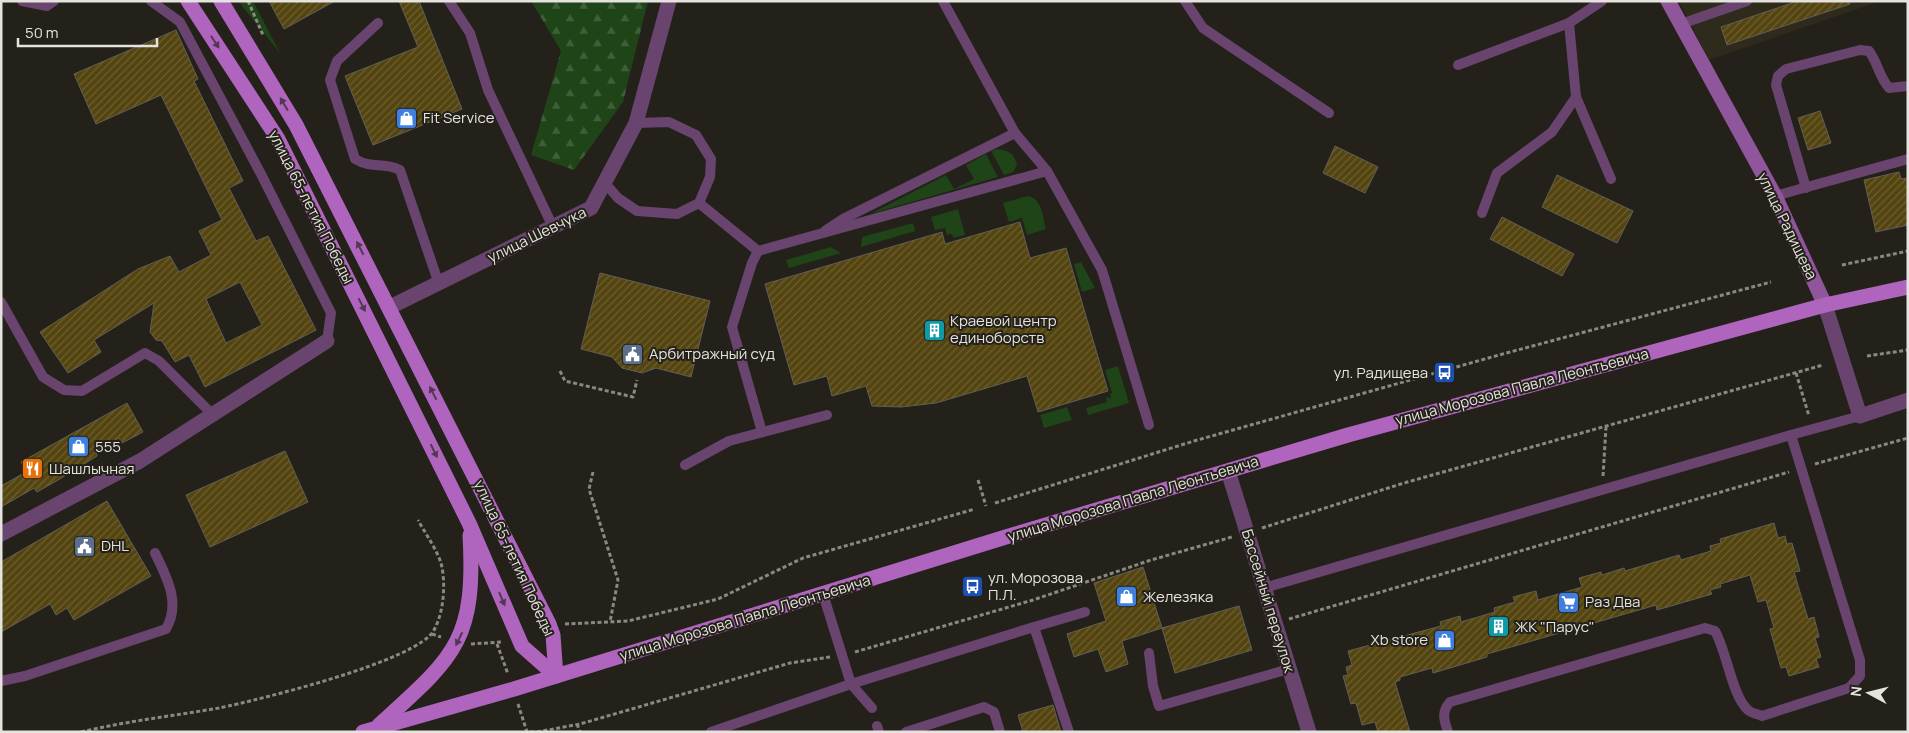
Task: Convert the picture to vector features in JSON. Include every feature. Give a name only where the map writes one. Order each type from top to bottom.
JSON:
[{"type":"main road","name":"улица 65-летия Победы","points":[[188,1],[278,139],[469,522],[522,646],[556,676]]},
{"type":"main road","name":"улица 65-летия Победы","points":[[220,1],[296,125],[390,307],[549,624],[553,635],[556,676]]},
{"type":"main road","name":"улица Морозова Павла Леонтьевича","points":[[370,730],[556,676],[1228,471],[1540,381],[1825,305],[1908,287]]},
{"type":"main road","points":[[370,730],[435,674],[457,644],[464,629],[471,591],[469,522]]},
{"type":"street","name":"улица Шевчука","points":[[390,307],[591,208],[636,123],[669,1]]},
{"type":"street","name":"улица Радищева","points":[[1668,1],[1775,196],[1825,305],[1860,416]]},
{"type":"street","points":[[1,534],[140,461],[327,341]]},
{"type":"street","points":[[1860,416],[1908,400]]},
{"type":"street","name":"Бассейный переулок","points":[[1228,471],[1309,732]]},
{"type":"lane","points":[[22,1],[47,6],[54,1]]},
{"type":"lane","points":[[151,1],[180,22],[262,176],[331,313],[327,341]]},
{"type":"lane","points":[[449,1],[470,33],[488,90],[553,227]]},
{"type":"lane","points":[[943,1],[1014,133],[1047,172],[1102,270],[1149,425]]},
{"type":"lane","points":[[1185,1],[1203,28],[1329,113]]},
{"type":"lane","points":[[1458,65],[1569,23],[1602,1]]},
{"type":"lane","points":[[1681,24],[1731,4],[1748,1]]},
{"type":"lane","points":[[378,23],[337,61],[330,80],[355,159],[367,166],[389,164],[400,170],[439,284]]},
{"type":"lane","points":[[1569,23],[1576,97],[1611,179]]},
{"type":"lane","points":[[1806,188],[1776,85],[1778,76],[1786,69],[1860,50],[1869,51],[1874,58],[1882,81],[1889,88],[1908,86]]},
{"type":"lane","points":[[1482,213],[1497,173],[1552,132],[1576,97]]},
{"type":"lane","points":[[605,183],[618,198],[637,210],[677,214],[699,202],[710,176],[710,159],[696,135],[669,122],[636,123]]},
{"type":"lane","points":[[815,236],[843,219],[1014,133]]},
{"type":"lane","points":[[1775,196],[1908,159]]},
{"type":"lane","points":[[762,432],[732,327],[752,263],[758,251],[1047,172]]},
{"type":"lane","points":[[699,202],[758,251]]},
{"type":"lane","points":[[1,302],[43,377],[64,390],[82,391],[145,353],[159,360],[212,414]]},
{"type":"lane","points":[[685,465],[729,441],[827,415]]},
{"type":"lane","points":[[1264,588],[1860,416]]},
{"type":"lane","points":[[1448,732],[1443,716],[1444,708],[1450,702],[1705,628],[1715,631],[1721,642],[1740,701],[1749,711],[1762,716],[1850,688],[1860,676],[1860,660],[1791,435]]},
{"type":"lane","points":[[1,681],[25,676],[166,629],[171,620],[173,592],[155,553]]},
{"type":"lane","points":[[823,594],[851,684],[872,708]]},
{"type":"lane","points":[[711,732],[851,684],[1085,612]]},
{"type":"lane","points":[[1034,627],[1069,732]]},
{"type":"lane","points":[[1149,653],[1153,686],[1159,706],[1289,669]]},
{"type":"lane","points":[[906,732],[984,706],[994,712],[1000,732]]},
{"type":"path","points":[[1842,266],[1908,251]]},
{"type":"path","points":[[995,503],[1194,441],[1233,432],[1499,355],[1771,282]]},
{"type":"path","points":[[1868,356],[1908,350]]},
{"type":"path","points":[[538,732],[577,724],[790,664],[842,654],[1014,605],[1142,563],[1404,483],[1823,364]]},
{"type":"path","points":[[560,371],[565,381],[633,397],[637,380]]},
{"type":"path","points":[[1796,373],[1813,429]]},
{"type":"path","points":[[1602,490],[1606,427]]},
{"type":"path","points":[[1275,624],[1908,438]]},
{"type":"path","points":[[593,472],[589,489],[618,580],[610,622]]},
{"type":"path","points":[[978,480],[986,506]]},
{"type":"path","points":[[549,624],[628,621],[718,599],[803,558],[975,509]]},
{"type":"path","points":[[81,732],[221,707],[398,657],[420,645],[432,634],[441,609],[443,578],[440,562],[418,520]]},
{"type":"path","points":[[432,634],[457,644],[497,644],[518,637]]},
{"type":"path","points":[[577,724],[580,732]]},
{"type":"shaded area","points":[[1679,1],[1881,1],[1709,60]]},
{"type":"green space","points":[[238,1],[253,1],[280,53]]},
{"type":"green space","points":[[531,1],[648,1],[623,102],[574,170],[531,155],[561,51]]},
{"type":"green space","points":[[997,149],[1004,150],[1013,155],[1017,165],[1013,172],[1004,175],[991,151]]},
{"type":"green space","points":[[986,154],[998,177],[870,214],[946,175],[954,189],[974,179],[966,165]]},
{"type":"green space","points":[[1027,196],[1032,197],[1039,204],[1046,229],[1027,235],[1022,218],[1009,222],[1003,203]]},
{"type":"green space","points":[[958,209],[965,235],[954,238],[952,234],[947,235],[945,228],[935,230],[931,217]]},
{"type":"green space","points":[[913,223],[915,231],[861,247],[862,237]]},
{"type":"green space","points":[[831,247],[841,253],[789,268],[786,260]]},
{"type":"green space","points":[[1081,262],[1095,288],[1082,292],[1074,264]]},
{"type":"green space","points":[[1118,366],[1129,403],[1088,415],[1086,408],[1107,402],[1106,396],[1111,399],[1110,394],[1112,393],[1105,370]]},
{"type":"green space","points":[[1067,407],[1072,420],[1044,428],[1040,415]]},
{"type":"building","points":[[269,1],[335,1],[284,29]]},
{"type":"building","points":[[399,1],[419,1],[462,109],[373,145],[345,76],[418,47]]},
{"type":"building","points":[[1798,1],[1849,1],[1850,4],[1727,45],[1721,27]]},
{"type":"building","points":[[176,30],[198,79],[194,81],[243,181],[229,188],[256,241],[268,236],[316,330],[205,387],[189,355],[175,362],[162,341],[156,340],[150,332],[154,303],[94,340],[101,352],[68,373],[40,332],[138,269],[170,256],[179,272],[211,255],[199,231],[222,220],[161,95],[96,124],[74,74]],"holes":[[[240,282],[262,325],[226,343],[206,299]]]},
{"type":"building","points":[[1820,111],[1831,143],[1808,150],[1798,118]]},
{"type":"building","points":[[1335,146],[1378,167],[1365,193],[1323,173]]},
{"type":"building","points":[[1899,172],[1901,179],[1908,178],[1908,225],[1876,232],[1864,180]]},
{"type":"building","points":[[1557,175],[1633,211],[1617,243],[1542,207]]},
{"type":"building","points":[[1502,217],[1574,254],[1562,276],[1490,239]]},
{"type":"building","name":"Краевой центр единоборств","points":[[1020,222],[1030,258],[1066,248],[1108,391],[1038,412],[1027,376],[936,403],[901,407],[872,406],[866,386],[832,396],[827,376],[794,385],[765,284],[942,232],[945,244]]},
{"type":"building","points":[[600,273],[710,301],[691,377],[656,368],[642,373],[622,368],[612,357],[581,349]]},
{"type":"building","points":[[127,403],[143,432],[122,443],[119,438],[96,451],[97,456],[58,480],[37,492],[34,488],[1,507],[1,486],[26,472],[21,462]]},
{"type":"building","points":[[285,451],[308,502],[210,547],[186,495]]},
{"type":"building","points":[[107,501],[151,576],[74,620],[67,608],[56,615],[50,604],[1,632],[1,562]]},
{"type":"building","name":"ЖК \"Парус\"","points":[[1774,523],[1778,538],[1785,536],[1787,544],[1792,543],[1800,571],[1794,572],[1808,619],[1814,617],[1819,637],[1815,638],[1821,657],[1816,659],[1819,667],[1789,676],[1786,667],[1781,668],[1770,629],[1774,628],[1766,600],[1758,602],[1750,575],[1720,584],[1721,587],[1710,590],[1712,594],[1657,610],[1656,605],[1487,654],[1487,657],[1433,673],[1432,668],[1400,677],[1400,680],[1395,682],[1410,732],[1378,732],[1375,722],[1362,725],[1356,703],[1351,704],[1343,676],[1348,675],[1346,667],[1352,665],[1348,651],[1441,626],[1440,622],[1460,616],[1461,622],[1495,612],[1494,608],[1515,602],[1513,597],[1536,591],[1538,600],[1582,587],[1579,578],[1601,572],[1602,575],[1624,568],[1625,571],[1679,555],[1681,560],[1711,551],[1710,546],[1721,543],[1720,539]]},
{"type":"building","points":[[1143,567],[1162,628],[1122,641],[1128,664],[1106,672],[1098,649],[1074,657],[1067,634],[1106,621],[1094,583]]},
{"type":"building","points":[[1239,606],[1252,650],[1175,673],[1162,628]]},
{"type":"building","points":[[1053,705],[1061,732],[1023,732],[1018,715]]},
{"type":"place","name":"Fit Service","points":[[407,118]]},
{"type":"place","name":"Краевой центр единоборств","points":[[934,330]]},
{"type":"place","name":"Арбитражный суд","points":[[633,354]]},
{"type":"place","name":"ул. Радищева","points":[[1444,373]]},
{"type":"place","name":"555","points":[[79,447]]},
{"type":"place","name":"Шашлычная","points":[[33,469]]},
{"type":"place","name":"DHL","points":[[85,546]]},
{"type":"place","name":"ул. Морозова П.Л.","points":[[972,587]]},
{"type":"place","name":"Железяка","points":[[1127,597]]},
{"type":"place","name":"Раз Два","points":[[1569,602]]},
{"type":"place","name":"ЖК \"Парус\"","points":[[1499,627]]},
{"type":"place","name":"Xb store","points":[[1444,640]]}]
